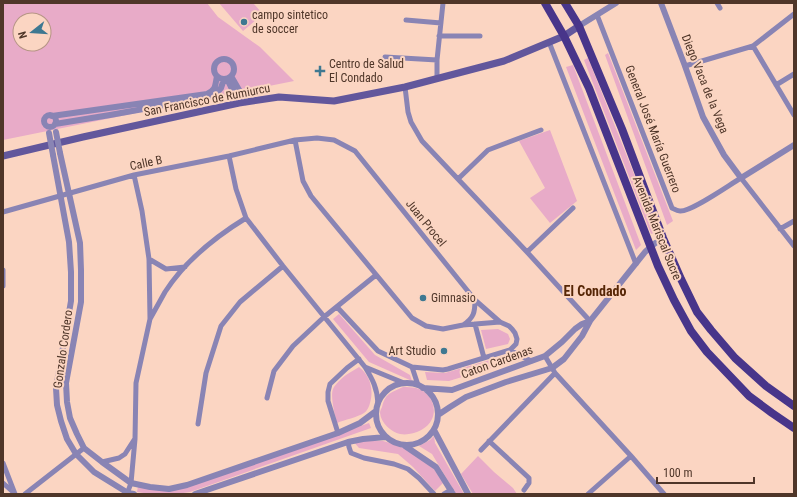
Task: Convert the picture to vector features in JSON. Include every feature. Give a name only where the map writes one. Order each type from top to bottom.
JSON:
[{"type":"main road","name":"Avenida Mariscal Sucre","points":[[545,3],[564,36],[589,88],[658,266],[691,331],[701,345],[749,396],[794,428]]},
{"type":"main road","name":"Avenida Mariscal Sucre","points":[[565,3],[579,26],[622,129],[663,238],[697,312],[735,358],[766,386],[794,406]]},
{"type":"main road","name":"San Francisco de Rumiurcu","points":[[3,156],[90,135],[243,103],[279,97],[334,101],[405,87],[504,61],[564,36],[579,26]]},
{"type":"street","points":[[437,78],[437,60],[443,3]]},
{"type":"street","name":"San Francisco de Rumiurcu","points":[[579,26],[616,3]]},
{"type":"street","name":"Diego Vaca de la Vega","points":[[661,3],[703,116],[712,134],[724,155],[794,246]]},
{"type":"street","points":[[717,3],[720,8]]},
{"type":"street","points":[[685,66],[753,46],[794,14]]},
{"type":"street","name":"General José María Guerrero","points":[[598,15],[672,208],[680,212],[692,208],[794,145]]},
{"type":"street","points":[[406,20],[441,23]]},
{"type":"street","points":[[439,36],[480,36]]},
{"type":"street","points":[[549,42],[636,264]]},
{"type":"street","points":[[753,46],[794,115]]},
{"type":"street","points":[[385,57],[437,60]]},
{"type":"street","points":[[220,60],[231,62],[233,66],[233,73],[227,78],[214,96],[110,115],[52,128],[45,124],[45,119],[48,116],[207,94],[215,89],[217,76],[214,69],[217,62],[220,60]]},
{"type":"street","points":[[776,84],[794,74]]},
{"type":"street","points":[[217,76],[227,78],[243,103]]},
{"type":"street","points":[[405,87],[408,112],[411,122],[422,141],[590,321]]},
{"type":"street","points":[[108,108],[110,115]]},
{"type":"street","points":[[52,116],[55,119],[52,128]]},
{"type":"street","name":"Gonzalo Cordero","points":[[52,128],[60,153],[80,243],[82,270],[81,302],[66,383],[70,418],[84,448],[130,483],[169,489],[187,485],[338,432],[360,423],[376,411]]},
{"type":"street","name":"Gonzalo Cordero","points":[[52,128],[53,155],[69,242],[71,272],[71,301],[56,388],[60,421],[67,439],[76,454],[94,472],[130,494]]},
{"type":"street","points":[[458,179],[488,150],[540,130]]},
{"type":"street","name":"Juan Procel","points":[[295,140],[317,138],[334,140],[354,151],[475,300],[500,322],[509,326],[515,333],[517,339],[516,344],[510,350]]},
{"type":"street","points":[[295,140],[303,181],[311,196],[412,318],[426,326],[443,329],[463,325],[500,322]]},
{"type":"street","name":"Calle B","points":[[3,212],[134,175],[229,156],[295,140]]},
{"type":"street","points":[[229,156],[236,189],[246,218],[365,367],[375,386],[378,403]]},
{"type":"street","points":[[130,494],[135,439],[136,383],[150,319],[149,260],[142,211],[134,175]]},
{"type":"street","points":[[527,252],[574,208]]},
{"type":"street","points":[[150,319],[166,291],[185,267],[204,248],[228,229],[246,218]]},
{"type":"street","points":[[780,229],[794,220]]},
{"type":"street","name":"Caton Cardenas","points":[[481,450],[490,442],[564,359],[582,336],[590,321],[645,252],[663,238]]},
{"type":"street","points":[[149,260],[166,269],[185,267]]},
{"type":"street","points":[[198,424],[206,373],[221,326],[240,302],[283,266]]},
{"type":"street","points":[[3,270],[3,286]]},
{"type":"street","points":[[267,398],[274,371],[293,346],[324,317],[376,275]]},
{"type":"street","points":[[463,325],[470,320],[473,314],[475,300]]},
{"type":"street","points":[[338,307],[378,351],[412,367],[443,370],[510,350],[531,361]]},
{"type":"street","name":"Caton Cardenas","points":[[420,386],[452,390],[545,356],[575,329],[590,321]]},
{"type":"street","points":[[475,324],[484,358]]},
{"type":"street","points":[[545,356],[554,370],[664,494]]},
{"type":"street","points":[[338,432],[328,401],[330,384],[359,359]]},
{"type":"street","points":[[365,367],[404,383],[420,386],[430,393],[435,401],[438,422],[434,430],[425,440],[415,445],[405,446]]},
{"type":"street","points":[[412,367],[420,386]]},
{"type":"street","name":"Caton Cardenas","points":[[438,415],[465,398],[475,394],[506,382],[554,370]]},
{"type":"street","points":[[502,372],[506,382]]},
{"type":"street","points":[[404,383],[393,386],[384,393],[378,403],[376,421],[380,430],[386,437],[394,443],[405,446],[436,468],[452,492],[444,494]]},
{"type":"street","points":[[470,383],[475,394]]},
{"type":"street","points":[[434,430],[468,494]]},
{"type":"street","points":[[195,494],[348,442],[364,438],[386,437]]},
{"type":"street","points":[[102,462],[119,458],[125,454],[135,439]]},
{"type":"street","points":[[348,442],[351,453],[364,458],[394,464],[408,469],[434,494]]},
{"type":"street","points":[[490,442],[529,478],[529,483],[524,490]]},
{"type":"street","points":[[25,494],[84,448]]},
{"type":"street","points":[[588,494],[631,456]]},
{"type":"street","points":[[3,463],[15,494]]},
{"type":"street","points":[[3,483],[15,494]]},
{"type":"shaded area","points":[[3,3],[207,3],[218,17],[260,47],[294,81],[3,140]]},
{"type":"shaded area","name":"campo sintetico de soccer","points":[[219,3],[253,3],[263,14],[243,31]]},
{"type":"shaded area","points":[[608,53],[673,221],[667,225],[605,55]]},
{"type":"shaded area","points":[[588,58],[657,232],[651,234],[584,60]]},
{"type":"shaded area","points":[[573,65],[641,245],[636,250],[566,67]]},
{"type":"shaded area","points":[[550,130],[577,201],[550,223],[530,198],[545,188],[519,141]]},
{"type":"shaded area","points":[[339,314],[375,355],[410,375],[412,381],[369,362],[333,319]]},
{"type":"shaded area","points":[[498,329],[508,334],[510,339],[508,344],[486,349],[481,330]]},
{"type":"shaded area","points":[[511,354],[514,361],[449,381],[427,380],[425,372],[445,373]]},
{"type":"shaded area","points":[[359,367],[366,374],[370,383],[372,393],[369,406],[364,413],[337,423],[332,401],[333,389],[337,383]]},
{"type":"shaded area","points":[[403,387],[416,388],[425,392],[431,400],[434,409],[432,419],[427,426],[419,431],[409,434],[400,434],[390,429],[384,424],[380,413],[386,397],[392,392]]},
{"type":"shaded area","points":[[369,423],[371,428],[190,492],[177,494],[150,494],[137,492],[138,486],[188,487]]},
{"type":"shaded area","points":[[434,436],[435,443],[464,494],[456,494],[432,454],[419,446]]},
{"type":"shaded area","points":[[353,441],[383,441],[404,447],[434,469],[443,483],[435,491],[413,467],[398,454],[359,448]]},
{"type":"shaded area","points":[[478,456],[513,488],[517,494],[473,494],[461,474]]},
{"type":"place","name":"campo sintetico de soccer","points":[[244,22]]},
{"type":"place","name":"Centro de Salud El Condado","points":[[320,71]]},
{"type":"place","name":"Gimnasio","points":[[423,298]]},
{"type":"place","name":"Art Studio","points":[[444,351]]},
{"type":"district","name":"El Condado","points":[[595,291]]}]
